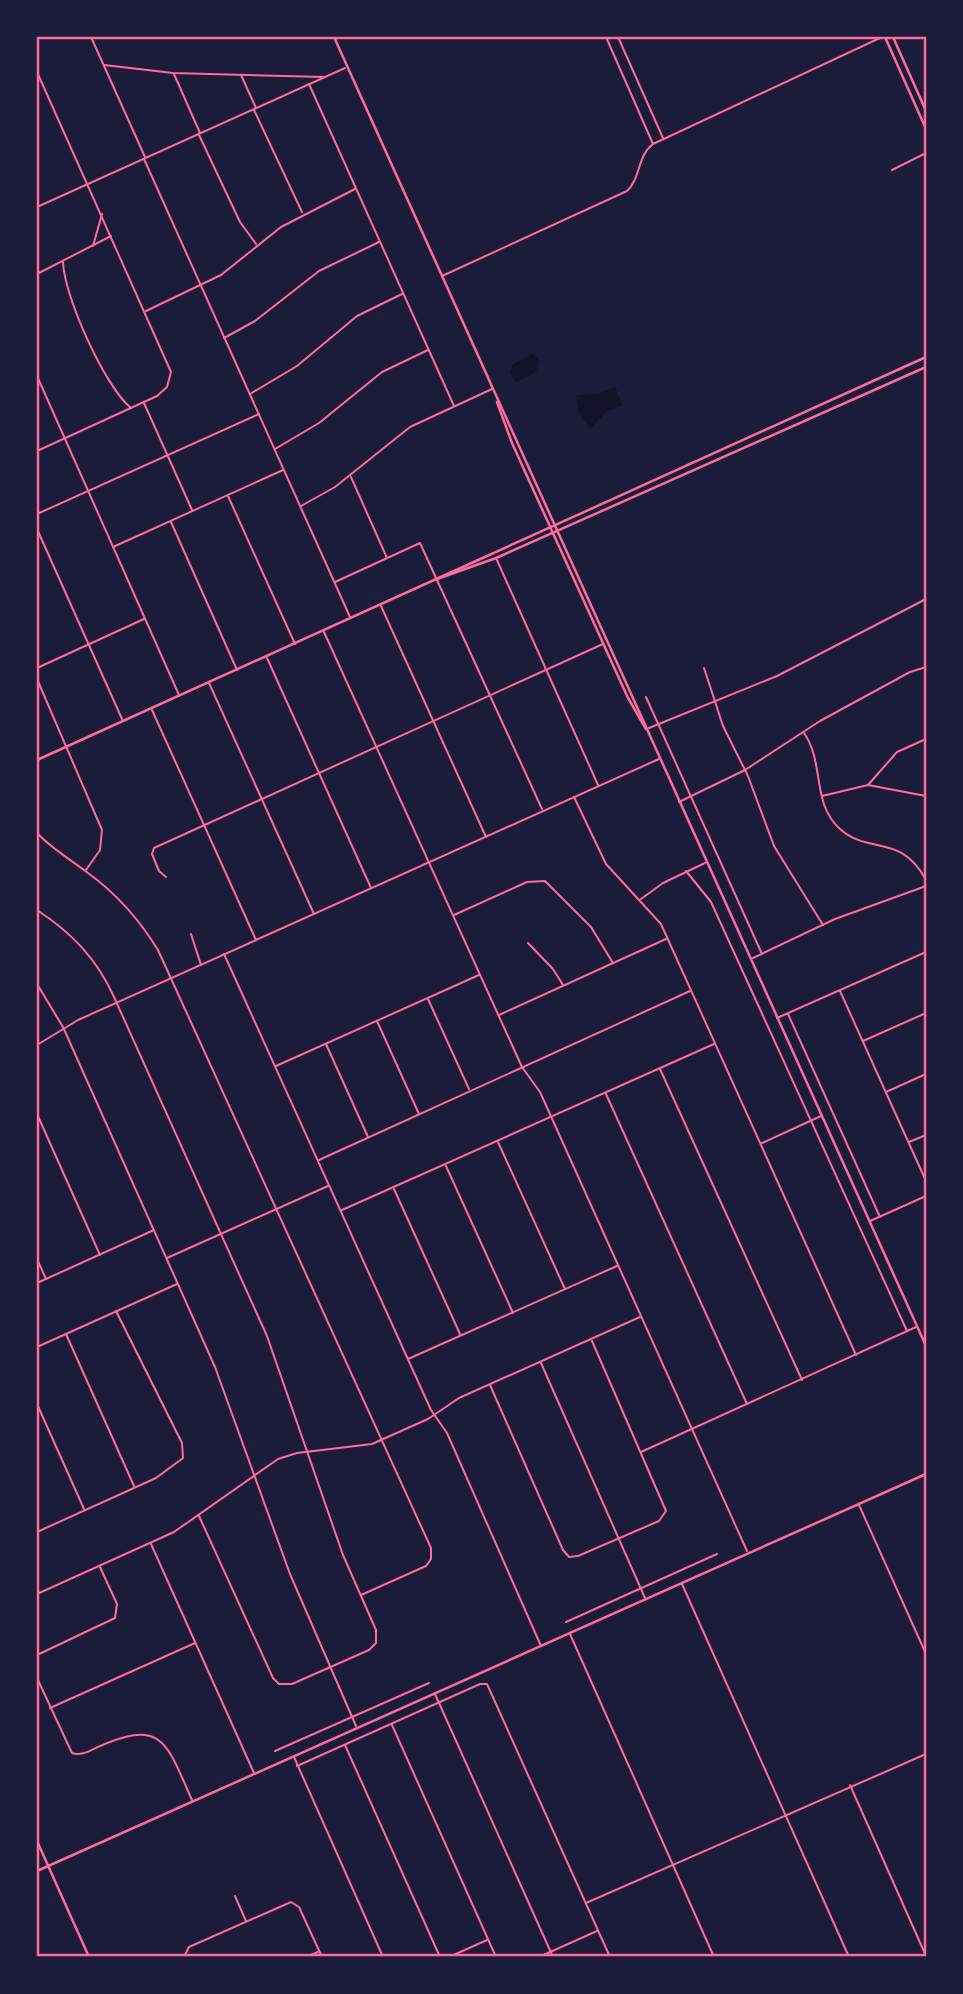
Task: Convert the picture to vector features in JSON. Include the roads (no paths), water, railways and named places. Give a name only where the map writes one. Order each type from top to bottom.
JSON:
[{"type":"main road","points":[[334,37],[559,529],[634,695],[659,759],[926,1346]]},
{"type":"main road","points":[[883,37],[926,130]]},
{"type":"main road","points":[[893,37],[926,111]]},
{"type":"main road","points":[[37,760],[351,619],[555,522],[924,358],[926,367],[496,558],[437,579]]},
{"type":"main road","points":[[493,389],[512,443],[552,532],[628,698],[646,729]]},
{"type":"main road","points":[[835,398],[839,405]]},
{"type":"main road","points":[[785,421],[788,428]]},
{"type":"main road","points":[[745,438],[748,445]]},
{"type":"main road","points":[[693,461],[696,468]]},
{"type":"main road","points":[[603,644],[608,638]]},
{"type":"main road","points":[[628,698],[634,695]]},
{"type":"main road","points":[[37,1871],[926,1474]]},
{"type":"main road","points":[[37,1841],[89,1957]]},
{"type":"street","points":[[91,37],[351,619]]},
{"type":"street","points":[[606,37],[653,144]]},
{"type":"street","points":[[618,37],[663,139]]},
{"type":"street","points":[[441,276],[626,191],[635,180],[641,159],[653,144],[883,37]]},
{"type":"street","points":[[104,65],[173,73],[325,77]]},
{"type":"street","points":[[37,206],[348,66]]},
{"type":"street","points":[[37,72],[171,366],[171,377],[163,392],[37,451]]},
{"type":"street","points":[[173,73],[240,222],[257,246]]},
{"type":"street","points":[[240,74],[303,214]]},
{"type":"street","points":[[309,84],[454,406]]},
{"type":"street","points":[[892,170],[926,153]]},
{"type":"street","points":[[146,311],[221,275],[303,214],[356,189]]},
{"type":"street","points":[[93,247],[102,213]]},
{"type":"street","points":[[37,274],[112,236]]},
{"type":"street","points":[[225,338],[266,313],[319,271],[380,241]]},
{"type":"street","points":[[63,262],[67,289],[110,384],[131,408]]},
{"type":"street","points":[[250,394],[297,366],[357,316],[403,293]]},
{"type":"street","points":[[275,450],[310,430],[382,372],[429,349]]},
{"type":"street","points":[[37,376],[180,696]]},
{"type":"street","points":[[300,507],[351,476],[398,435],[493,389]]},
{"type":"street","points":[[144,402],[192,511]]},
{"type":"street","points":[[37,514],[259,414]]},
{"type":"street","points":[[113,547],[284,470]]},
{"type":"street","points":[[351,476],[387,558]]},
{"type":"street","points":[[228,495],[295,644]]},
{"type":"street","points":[[171,521],[237,670]]},
{"type":"street","points":[[37,529],[123,722]]},
{"type":"street","points":[[334,582],[421,543],[542,811]]},
{"type":"street","points":[[496,558],[598,786]]},
{"type":"street","points":[[646,729],[714,699],[778,676],[926,599]]},
{"type":"street","points":[[381,605],[486,837]]},
{"type":"street","points":[[37,668],[145,619]]},
{"type":"street","points":[[324,631],[522,1068],[536,1086],[551,1117],[748,1553]]},
{"type":"street","points":[[166,877],[159,871],[151,851],[603,644]]},
{"type":"street","points":[[267,657],[371,888]]},
{"type":"street","points":[[679,802],[746,770],[803,732],[910,672],[926,667]]},
{"type":"street","points":[[704,668],[723,726],[746,770],[774,846],[823,925]]},
{"type":"street","points":[[37,679],[103,838],[100,850],[86,871]]},
{"type":"street","points":[[209,682],[314,914]]},
{"type":"street","points":[[37,695],[43,692]]},
{"type":"street","points":[[646,697],[762,954]]},
{"type":"street","points":[[151,709],[256,940]]},
{"type":"street","points":[[803,732],[817,759],[821,797],[827,813],[841,830],[861,840],[903,852],[926,880]]},
{"type":"street","points":[[868,785],[897,752],[926,739]]},
{"type":"street","points":[[37,1045],[63,1027],[659,759]]},
{"type":"street","points":[[821,797],[868,785],[926,796]]},
{"type":"street","points":[[575,797],[606,864],[641,899],[667,938],[856,1355]]},
{"type":"street","points":[[37,833],[52,849],[86,871],[132,913],[152,941],[431,1548],[431,1559],[422,1568],[360,1596]]},
{"type":"street","points":[[641,899],[663,883],[706,862]]},
{"type":"street","points":[[687,872],[710,902],[907,1331]]},
{"type":"street","points":[[453,916],[527,882],[545,881],[591,927],[613,963]]},
{"type":"street","points":[[750,959],[823,925],[926,886]]},
{"type":"street","points":[[37,910],[65,930],[85,950],[117,1003],[267,1336],[360,1596],[376,1630],[376,1643],[369,1650],[330,1668],[292,1684],[281,1685],[273,1678],[199,1516]]},
{"type":"street","points":[[191,934],[201,965]]},
{"type":"street","points":[[498,1015],[667,938]]},
{"type":"street","points":[[528,943],[554,970],[563,986]]},
{"type":"street","points":[[778,1018],[926,952]]},
{"type":"street","points":[[224,954],[408,1359],[435,1415],[447,1433],[541,1646]]},
{"type":"street","points":[[274,1066],[480,974]]},
{"type":"street","points":[[37,984],[63,1027],[220,1379],[290,1574],[357,1727]]},
{"type":"street","points":[[840,990],[926,1181]]},
{"type":"street","points":[[318,1160],[691,991]]},
{"type":"street","points":[[428,998],[470,1091]]},
{"type":"street","points":[[863,1041],[926,1013]]},
{"type":"street","points":[[788,1014],[880,1217]]},
{"type":"street","points":[[376,1020],[419,1114]]},
{"type":"street","points":[[326,1043],[368,1137]]},
{"type":"street","points":[[341,1211],[715,1043]]},
{"type":"street","points":[[660,1068],[802,1380]]},
{"type":"street","points":[[886,1092],[926,1074]]},
{"type":"street","points":[[606,1093],[747,1404]]},
{"type":"street","points":[[37,1114],[100,1255]]},
{"type":"street","points":[[761,1144],[822,1116]]},
{"type":"street","points":[[909,1142],[926,1135]]},
{"type":"street","points":[[498,1141],[565,1289]]},
{"type":"street","points":[[445,1165],[513,1312]]},
{"type":"street","points":[[167,1258],[329,1185]]},
{"type":"street","points":[[393,1188],[461,1335]]},
{"type":"street","points":[[870,1221],[926,1196]]},
{"type":"street","points":[[37,1283],[154,1230]]},
{"type":"street","points":[[37,1259],[46,1279]]},
{"type":"street","points":[[408,1359],[618,1266]]},
{"type":"street","points":[[37,1347],[178,1283]]},
{"type":"street","points":[[37,1532],[166,1472],[180,1461],[184,1453],[182,1443],[117,1311]]},
{"type":"street","points":[[37,1594],[150,1543],[199,1516],[278,1459],[308,1452],[362,1447],[382,1440],[435,1415],[459,1398],[641,1317]]},
{"type":"street","points":[[641,1452],[917,1327]]},
{"type":"street","points":[[921,1335],[926,1332]]},
{"type":"street","points":[[66,1334],[135,1487]]},
{"type":"street","points":[[490,1385],[563,1550],[569,1557],[619,1539],[666,1515],[665,1506],[591,1340]]},
{"type":"street","points":[[541,1362],[646,1599]]},
{"type":"street","points":[[37,1404],[85,1510]]},
{"type":"street","points":[[858,1504],[926,1654]]},
{"type":"street","points":[[150,1543],[254,1773]]},
{"type":"street","points":[[566,1622],[718,1554]]},
{"type":"street","points":[[37,1655],[110,1623],[117,1616],[117,1604],[100,1566]]},
{"type":"street","points":[[681,1583],[849,1957]]},
{"type":"street","points":[[569,1633],[714,1957]]},
{"type":"street","points":[[50,1709],[196,1643]]},
{"type":"street","points":[[37,1678],[68,1748],[75,1755],[131,1733],[155,1738],[172,1755],[192,1801]]},
{"type":"street","points":[[275,1752],[429,1683]]},
{"type":"street","points":[[298,1766],[485,1684],[490,1688],[610,1957]]},
{"type":"street","points":[[435,1693],[553,1957]]},
{"type":"street","points":[[392,1724],[496,1957]]},
{"type":"street","points":[[344,1745],[440,1957]]},
{"type":"street","points":[[586,1903],[850,1785],[926,1754]]},
{"type":"street","points":[[293,1756],[383,1957]]},
{"type":"street","points":[[850,1785],[926,1956]]},
{"type":"street","points":[[235,1896],[247,1922]]},
{"type":"street","points":[[184,1957],[184,1951],[288,1903],[295,1903],[322,1957]]},
{"type":"street","points":[[539,1957],[598,1931]]},
{"type":"street","points":[[449,1957],[488,1940]]},
{"type":"street","points":[[306,1957],[319,1951]]}]
